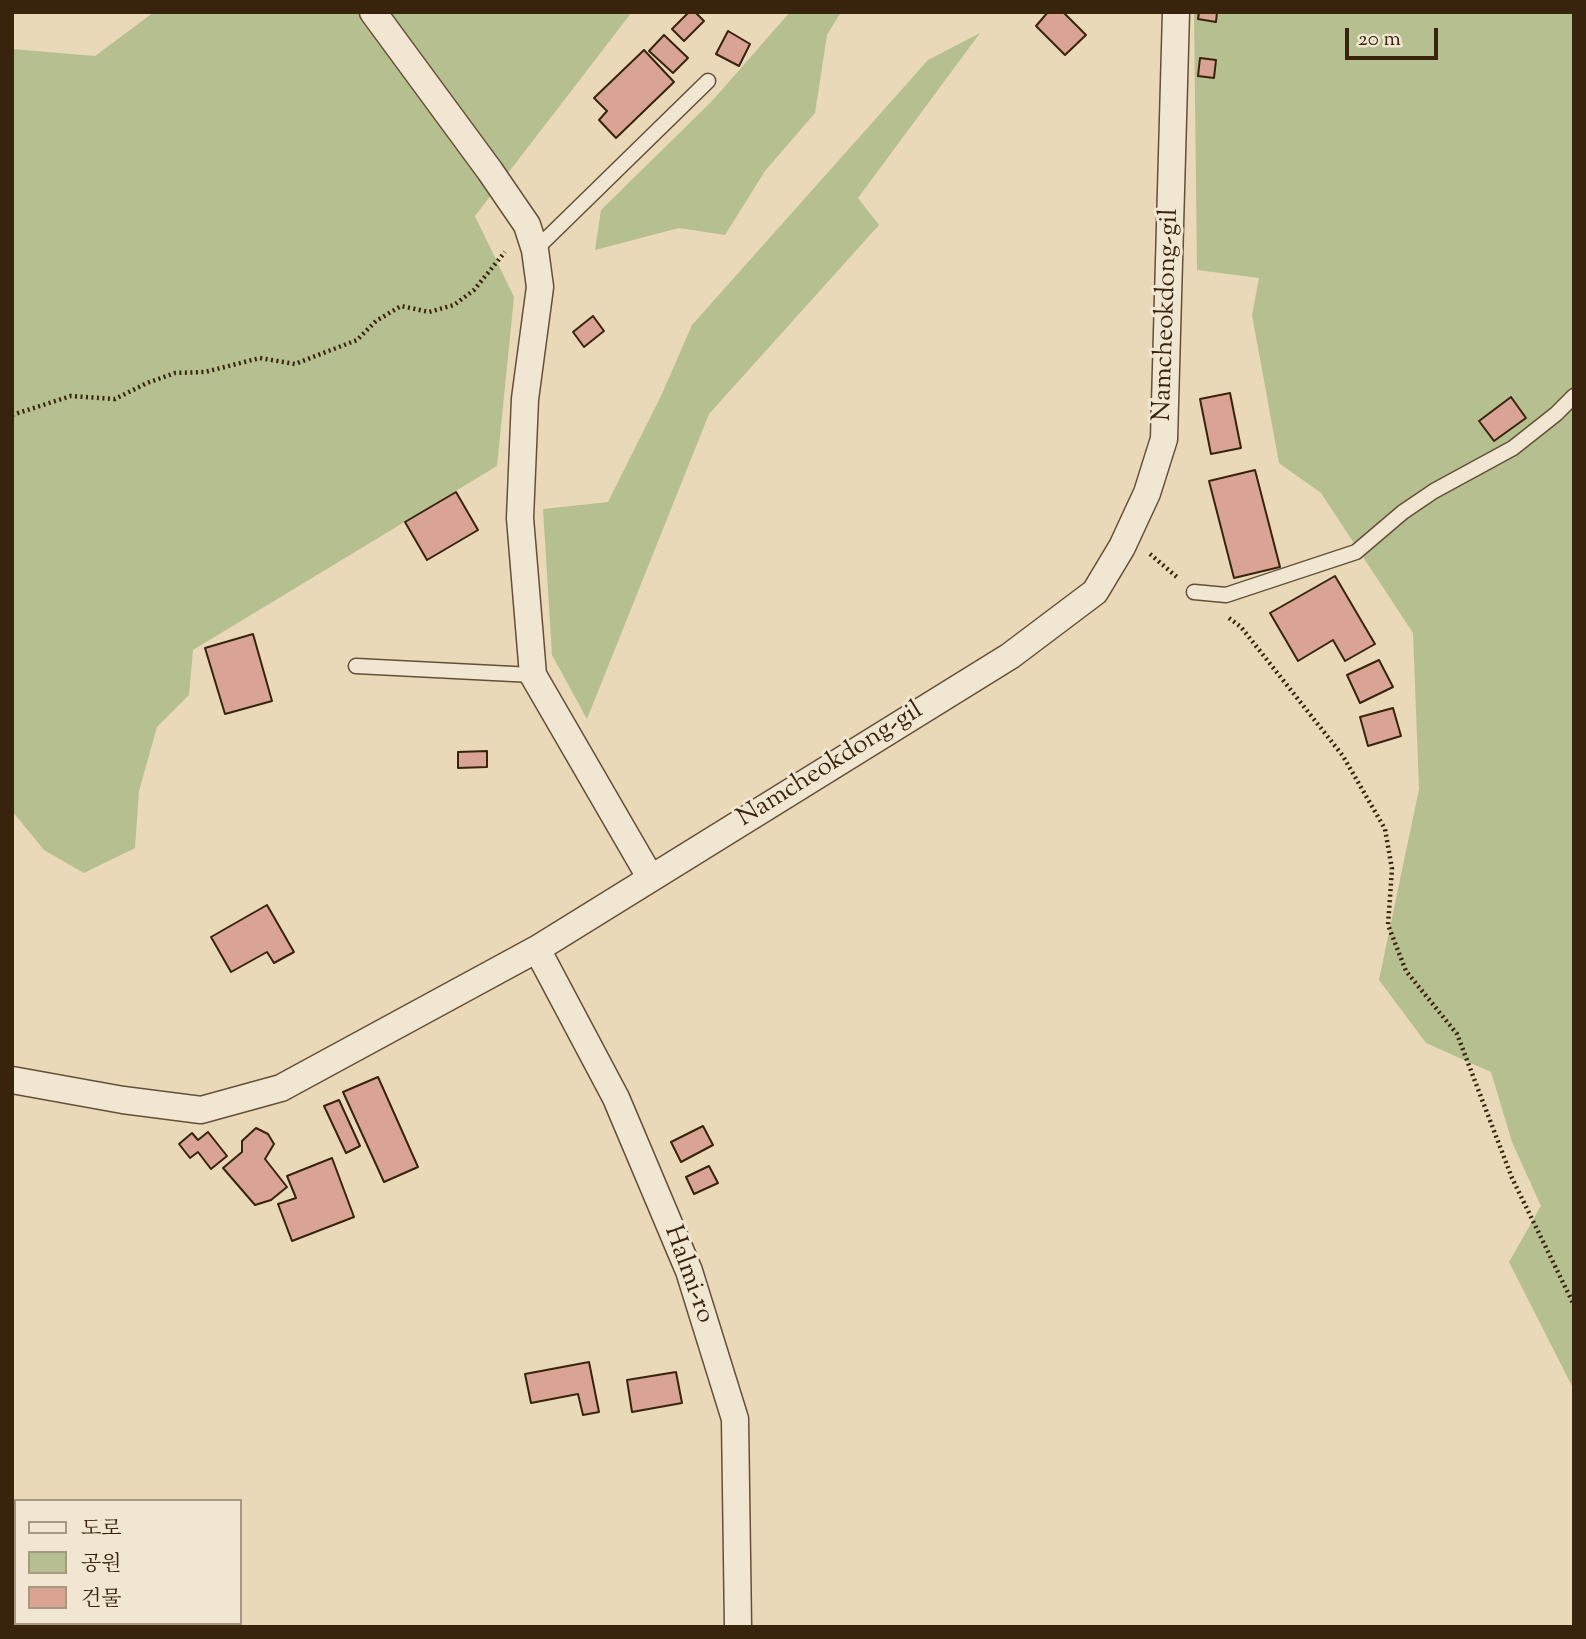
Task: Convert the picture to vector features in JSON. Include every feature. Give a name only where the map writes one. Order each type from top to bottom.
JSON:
[{"type":"street","points":[[373,12],[482,161],[531,238],[540,288],[525,399],[520,518],[533,675],[650,877]]},
{"type":"street","name":"Namcheokdong-gil","points":[[12,1080],[123,1100],[201,1110],[281,1088],[537,949],[1021,648],[1095,592],[1147,493],[1164,439],[1176,12]]},
{"type":"street","name":"Halmi-ro","points":[[537,949],[622,1111],[689,1271],[735,1419],[738,1627]]},
{"type":"lane","points":[[531,238],[708,82]]},
{"type":"lane","points":[[1194,592],[1226,595],[1356,552],[1403,512],[1434,491],[1513,449],[1574,396]]},
{"type":"lane","points":[[356,666],[533,675]]},
{"type":"path","points":[[12,415],[71,396],[115,398],[175,373],[205,372],[260,358],[295,364],[357,340],[376,321],[401,306],[429,312],[454,305],[531,238]]},
{"type":"path","points":[[1127,535],[1194,592],[1241,627],[1343,755],[1385,829],[1392,869],[1388,925],[1401,960],[1406,971],[1457,1034],[1512,1178],[1574,1305]]},
{"type":"green space","points":[[154,12],[632,12],[475,216],[514,297],[497,466],[193,650],[189,695],[157,727],[139,791],[135,848],[84,873],[44,850],[12,811],[12,49],[95,56]]},
{"type":"green space","points":[[790,12],[841,12],[827,35],[815,113],[765,171],[725,235],[679,228],[595,250],[601,210],[712,101]]},
{"type":"green space","points":[[1194,12],[1574,12],[1574,1390],[1509,1262],[1541,1206],[1512,1142],[1491,1072],[1426,1043],[1379,980],[1419,789],[1413,633],[1321,493],[1279,463],[1252,315],[1259,278],[1197,270]]},
{"type":"green space","points":[[980,33],[858,198],[879,225],[709,414],[587,719],[552,655],[543,509],[608,502],[661,396],[692,325],[928,60]]},
{"type":"building","points":[[689,12],[695,12],[704,21],[684,41],[672,29]]},
{"type":"building","points":[[1048,12],[1063,12],[1086,35],[1065,55],[1036,26]]},
{"type":"building","points":[[1199,12],[1217,12],[1216,22],[1198,19]]},
{"type":"building","points":[[728,31],[750,44],[739,66],[716,54]]},
{"type":"building","points":[[664,35],[688,58],[673,73],[649,51]]},
{"type":"building","points":[[644,50],[674,82],[616,138],[599,120],[607,111],[594,98]]},
{"type":"building","points":[[1200,58],[1216,60],[1214,78],[1198,76]]},
{"type":"building","points":[[593,316],[604,331],[584,347],[573,332]]},
{"type":"building","points":[[1230,393],[1241,448],[1211,454],[1200,399]]},
{"type":"building","points":[[1511,397],[1526,418],[1494,441],[1479,421]]},
{"type":"building","points":[[1255,470],[1280,567],[1234,578],[1209,481]]},
{"type":"building","points":[[456,492],[478,530],[427,560],[405,522]]},
{"type":"building","points":[[1335,576],[1375,644],[1345,661],[1333,640],[1298,661],[1270,613]]},
{"type":"building","points":[[253,634],[272,701],[225,714],[205,648]]},
{"type":"building","points":[[1379,660],[1393,687],[1360,703],[1347,675]]},
{"type":"building","points":[[1393,708],[1401,736],[1368,746],[1360,717]]},
{"type":"building","points":[[487,751],[487,767],[458,768],[458,752]]},
{"type":"building","points":[[267,905],[294,952],[274,963],[267,952],[231,972],[211,937]]},
{"type":"building","points":[[378,1077],[418,1167],[384,1182],[343,1092]]},
{"type":"building","points":[[339,1100],[360,1146],[346,1153],[324,1106]]},
{"type":"building","points":[[703,1126],[713,1145],[681,1162],[671,1142]]},
{"type":"building","points":[[256,1128],[268,1134],[274,1144],[265,1159],[287,1187],[271,1200],[255,1205],[223,1168],[242,1152],[242,1141]]},
{"type":"building","points":[[208,1132],[227,1156],[211,1169],[198,1152],[190,1158],[179,1144],[192,1133],[198,1140]]},
{"type":"building","points":[[332,1158],[354,1217],[292,1241],[278,1204],[296,1198],[287,1176]]},
{"type":"building","points":[[709,1166],[718,1183],[694,1194],[686,1177]]},
{"type":"building","points":[[589,1362],[599,1412],[583,1415],[578,1394],[531,1403],[525,1374]]},
{"type":"building","points":[[676,1372],[682,1403],[632,1412],[627,1380]]}]
